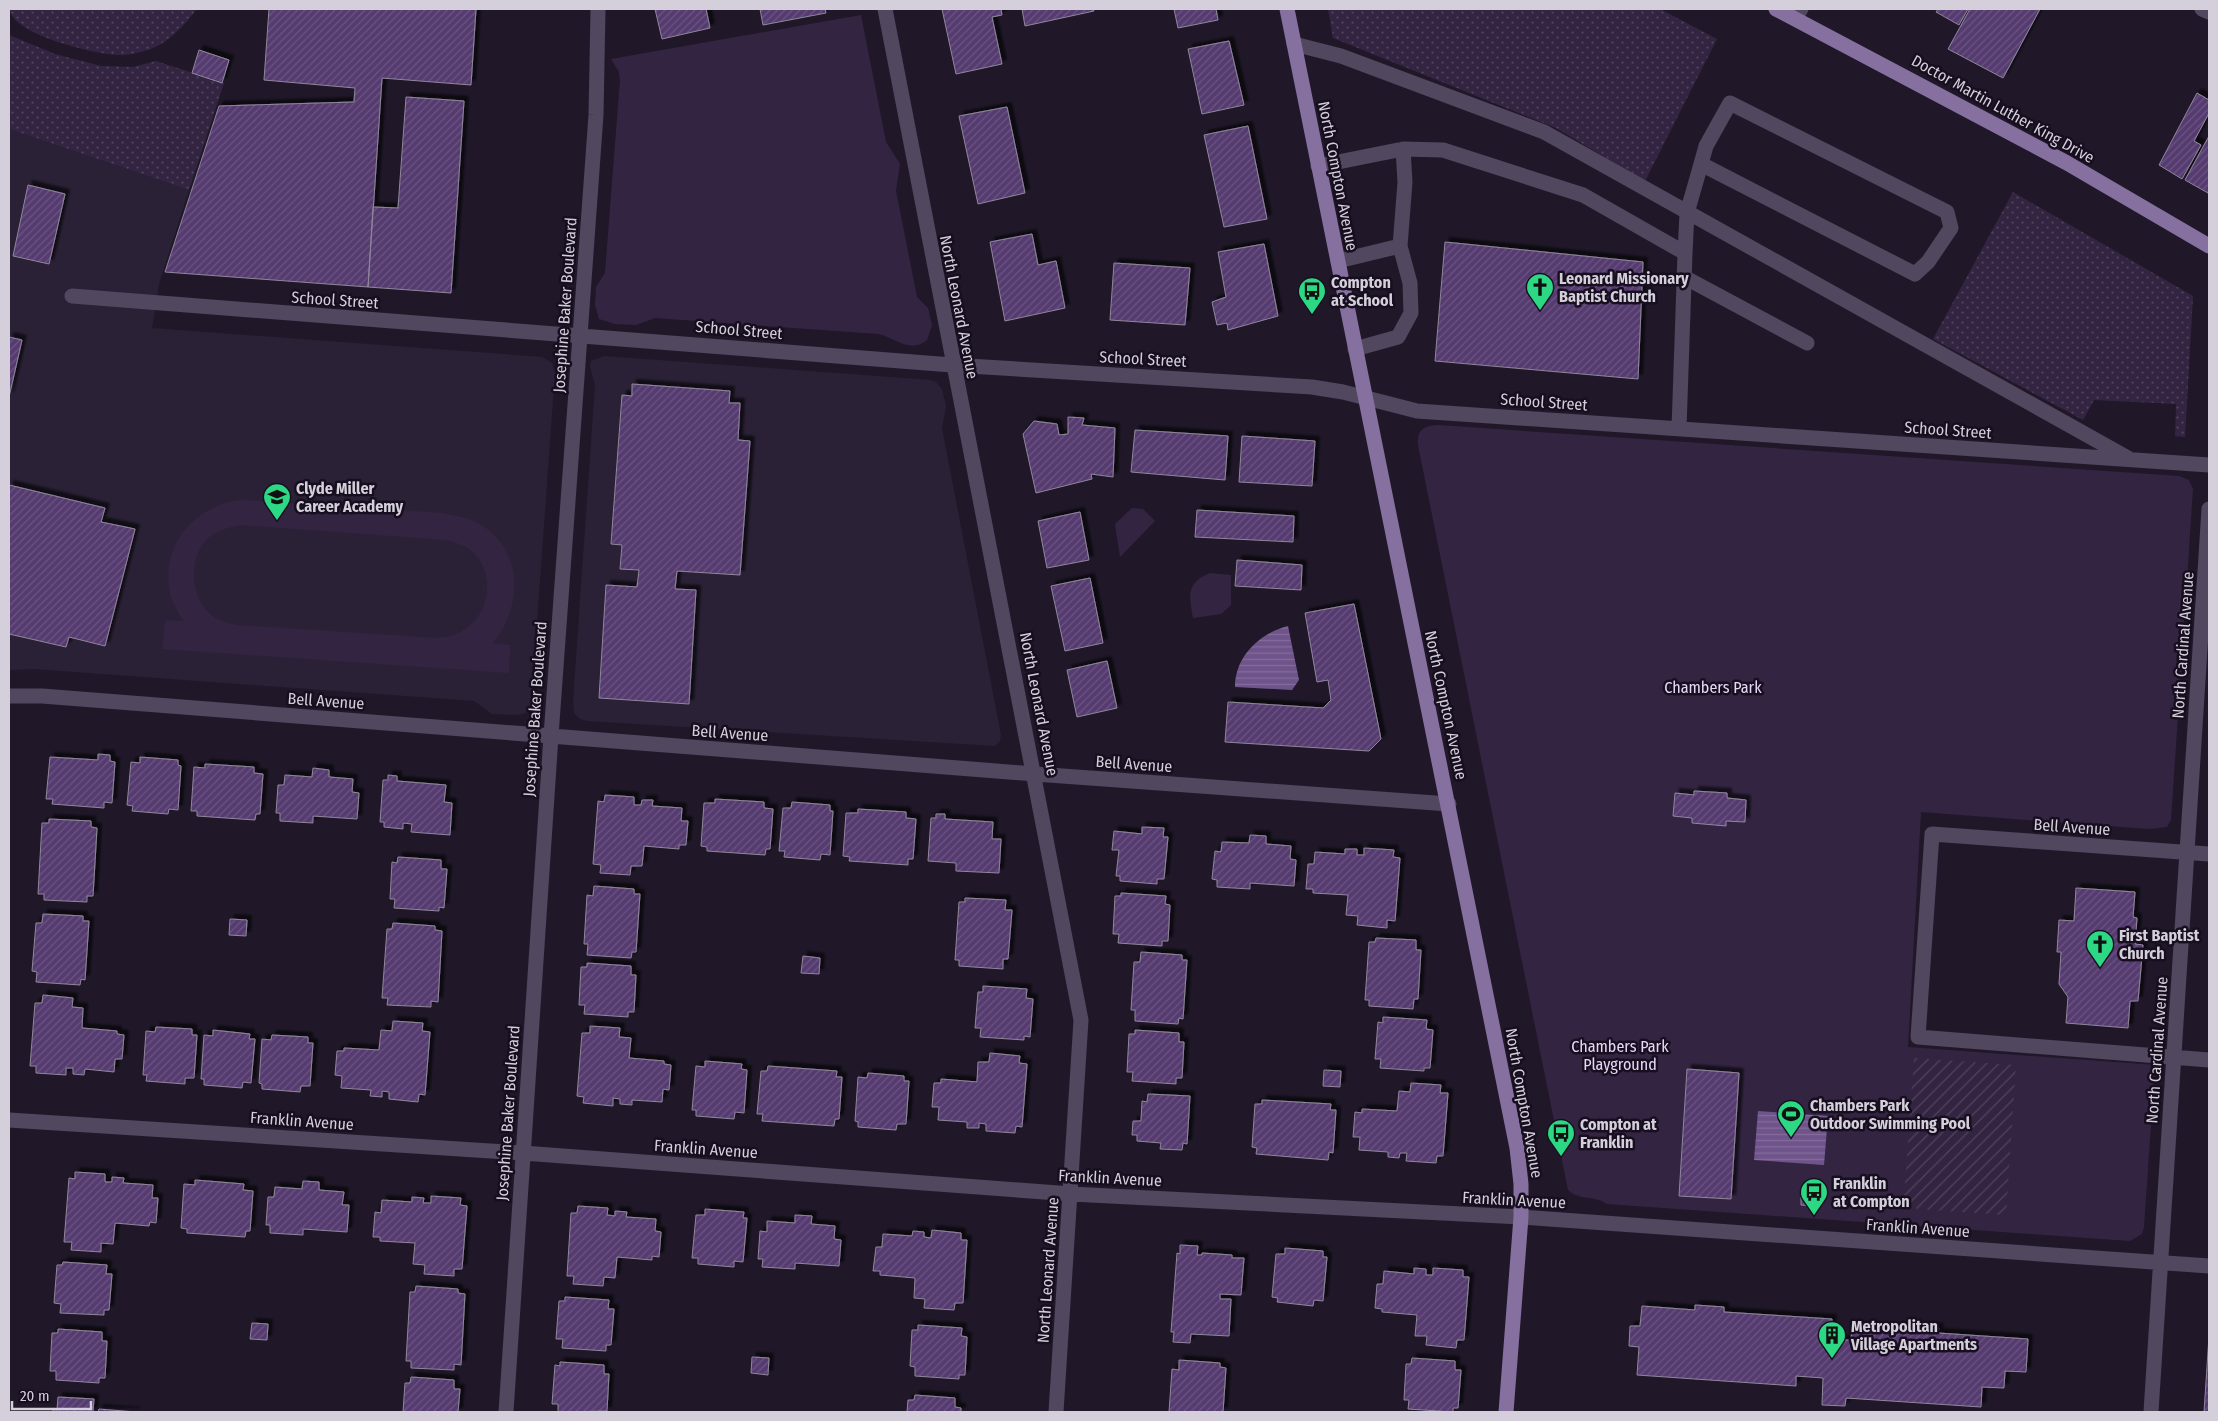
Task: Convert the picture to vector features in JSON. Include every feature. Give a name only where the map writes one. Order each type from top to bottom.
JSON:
[{"type":"main road","name":"North Compton Avenue","points":[[1287,9],[1517,1148],[1521,1217],[1506,1412]]},
{"type":"main road","name":"Doctor Martin Luther King Drive","points":[[1776,9],[1798,14],[2067,163],[2209,246]]},
{"type":"street","name":"Josephine Baker Boulevard","points":[[506,1412],[550,736],[596,115],[598,9]]},
{"type":"street","name":"North Leonard Avenue","points":[[885,9],[952,365],[1035,774],[1081,1020],[1056,1412]]},
{"type":"street","points":[[2202,9],[2209,12]]},
{"type":"street","points":[[1294,44],[1341,56],[1544,132],[2131,460]]},
{"type":"street","points":[[1679,429],[1687,212],[1706,146],[1730,103],[1947,212],[1951,228],[1928,262],[1915,274],[1701,164]]},
{"type":"street","points":[[1318,166],[1403,149],[1443,150],[1583,196],[1685,253]]},
{"type":"street","points":[[1355,349],[1398,337],[1411,313],[1410,283],[1400,246],[1405,182],[1403,149]]},
{"type":"street","points":[[1338,261],[1400,246]]},
{"type":"street","points":[[1684,277],[1807,343]]},
{"type":"street","name":"School Street","points":[[72,296],[282,314],[581,335],[952,365],[1312,387],[1417,411],[2209,465]]},
{"type":"street","name":"North Cardinal Avenue","points":[[2151,1412],[2209,509]]},
{"type":"street","name":"Bell Avenue","points":[[9,696],[42,696],[1035,774],[1449,804]]},
{"type":"street","name":"Bell Avenue","points":[[2174,1057],[1918,1037],[1932,834],[2209,854]]},
{"type":"street","points":[[2174,1057],[2209,1060]]},
{"type":"street","name":"Franklin Avenue","points":[[9,1120],[523,1153],[1071,1194],[1521,1217],[2209,1266]]},
{"type":"shaded area","name":"Clyde Miller Career Academy","points":[[9,129],[189,190],[159,284],[152,328],[542,357],[552,363],[555,373],[531,706],[528,712],[519,715],[492,714],[474,701],[34,669],[9,670]]},
{"type":"shaded area","points":[[604,356],[931,380],[936,382],[942,389],[946,406],[942,428],[1001,735],[1000,741],[995,746],[580,719],[574,713],[573,701],[595,385],[590,367],[591,361]]},
{"type":"shaded area","points":[[1288,626],[1299,680],[1292,690],[1235,687],[1239,665],[1244,656],[1259,640],[1278,629]]},
{"type":"shaded area","name":"Chambers Park Outdoor Swimming Pool","points":[[1758,1111],[1828,1116],[1824,1165],[1754,1160]]},
{"type":"green space","points":[[9,9],[197,9],[163,43],[144,51],[118,55],[74,47],[39,35],[14,18]]},
{"type":"green space","points":[[1328,9],[1660,9],[1717,39],[1645,181],[1556,128],[1333,38]]},
{"type":"green space","points":[[861,15],[886,142],[900,164],[896,191],[917,297],[928,308],[932,325],[927,340],[915,346],[903,344],[879,334],[655,318],[636,325],[615,324],[599,319],[595,305],[596,287],[605,273],[620,80],[619,72],[611,59]]},
{"type":"green space","points":[[9,35],[55,54],[101,66],[133,67],[156,61],[224,83],[189,190],[9,129]]},
{"type":"green space","points":[[2013,192],[2193,296],[2185,437],[2175,436],[2176,404],[2094,400],[2083,420],[1933,339]]},
{"type":"green space","name":"Chambers Park","points":[[1438,425],[2179,476],[2189,480],[2193,489],[2171,820],[2167,827],[2149,829],[1921,812],[1908,1047],[2155,1065],[2142,1234],[2130,1241],[1607,1204],[1602,1201],[1577,1196],[1568,1190],[1418,445],[1422,430],[1428,426]]},
{"type":"green space","points":[[242,500],[442,513],[466,518],[480,524],[494,535],[505,549],[511,564],[514,596],[510,613],[493,643],[510,645],[509,673],[162,649],[165,620],[183,621],[174,604],[169,586],[169,569],[172,554],[178,540],[187,527],[198,517],[226,503]],"holes":[[[241,525],[447,540],[465,547],[475,554],[486,574],[487,585],[484,606],[478,616],[462,631],[446,637],[436,638],[237,625],[211,615],[202,604],[195,584],[195,562],[204,542],[219,531]]]},
{"type":"green space","points":[[1132,508],[1143,509],[1155,521],[1120,557],[1115,524]]},
{"type":"green space","points":[[1210,573],[1231,575],[1231,605],[1221,614],[1193,618],[1191,591],[1197,581]]},
{"type":"green space","points":[[1914,1058],[2016,1065],[2006,1215],[1917,1209],[1904,1198]]},
{"type":"building","points":[[269,9],[476,9],[471,85],[382,78],[368,287],[165,272],[219,106],[354,102],[355,88],[264,80]]},
{"type":"building","points":[[655,9],[706,9],[710,28],[662,39]]},
{"type":"building","points":[[760,9],[825,9],[826,13],[763,25]]},
{"type":"building","points":[[942,9],[1001,9],[1002,15],[992,17],[1002,64],[956,74]]},
{"type":"building","points":[[1022,9],[1093,9],[1094,11],[1025,26]]},
{"type":"building","points":[[1174,9],[1216,9],[1218,20],[1178,28]]},
{"type":"building","points":[[1938,9],[1968,9],[1959,25],[1936,12]]},
{"type":"building","points":[[1970,9],[2040,9],[2003,78],[1948,49]]},
{"type":"building","points":[[1229,41],[1244,105],[1202,114],[1188,49]]},
{"type":"building","points":[[199,50],[229,60],[222,83],[192,73]]},
{"type":"building","points":[[2197,93],[2209,100],[2209,113],[2194,141],[2201,145],[2182,179],[2159,165]]},
{"type":"building","points":[[406,97],[464,101],[451,293],[368,287],[373,207],[398,208]]},
{"type":"building","points":[[1007,107],[1025,193],[978,204],[959,116]]},
{"type":"building","points":[[1248,126],[1267,219],[1224,227],[1204,135]]},
{"type":"building","points":[[2209,136],[2209,192],[2208,193],[2185,180]]},
{"type":"building","points":[[28,185],[65,194],[49,264],[13,256]]},
{"type":"building","points":[[1032,234],[1038,265],[1056,261],[1065,308],[1005,321],[990,242]]},
{"type":"building","name":"Leonard Missionary Baptist Church","points":[[1445,242],[1643,262],[1638,379],[1435,361]]},
{"type":"building","points":[[1264,244],[1278,316],[1228,330],[1227,323],[1217,325],[1212,302],[1226,297],[1218,252]]},
{"type":"building","points":[[1114,263],[1190,268],[1185,325],[1110,320]]},
{"type":"building","points":[[9,337],[22,340],[9,397]]},
{"type":"building","points":[[632,384],[730,391],[729,403],[740,403],[738,440],[750,441],[740,575],[677,571],[675,589],[696,590],[689,704],[599,698],[606,585],[637,587],[639,570],[620,569],[622,545],[611,544],[622,395],[632,396]]},
{"type":"building","points":[[1068,417],[1084,418],[1082,425],[1115,428],[1113,477],[1091,474],[1092,479],[1036,493],[1023,434],[1034,421],[1057,424],[1059,435],[1068,434]]},
{"type":"building","points":[[1135,430],[1228,436],[1225,480],[1131,472]]},
{"type":"building","points":[[1242,436],[1315,441],[1312,486],[1239,482]]},
{"type":"building","points":[[9,485],[105,508],[101,522],[135,529],[105,646],[69,637],[66,647],[9,634]]},
{"type":"building","points":[[1197,510],[1294,516],[1293,542],[1195,537]]},
{"type":"building","points":[[1080,512],[1089,560],[1047,568],[1038,521]]},
{"type":"building","points":[[1237,560],[1302,565],[1301,590],[1235,586]]},
{"type":"building","points":[[1090,578],[1103,643],[1065,651],[1051,586]]},
{"type":"building","points":[[1354,604],[1381,739],[1369,751],[1225,742],[1228,702],[1323,708],[1331,700],[1328,680],[1317,682],[1305,613]]},
{"type":"building","points":[[1107,661],[1117,708],[1077,717],[1067,670]]},
{"type":"building","points":[[98,754],[110,755],[110,761],[115,762],[112,803],[104,802],[104,808],[52,804],[53,799],[46,799],[50,757],[98,760]]},
{"type":"building","points":[[140,757],[178,760],[178,765],[181,766],[178,810],[169,809],[168,814],[132,811],[133,806],[127,805],[131,762],[140,763]]},
{"type":"building","points":[[205,764],[254,767],[254,773],[263,774],[260,814],[256,814],[255,820],[197,816],[197,811],[191,811],[194,767],[205,768]]},
{"type":"building","points":[[313,768],[329,770],[329,777],[353,779],[352,792],[359,793],[357,819],[313,816],[313,823],[280,821],[280,813],[276,813],[278,785],[284,785],[285,775],[312,777]]},
{"type":"building","points":[[388,775],[397,776],[397,781],[446,785],[444,802],[452,803],[450,835],[411,832],[412,824],[403,823],[403,829],[384,827],[384,822],[380,822],[383,780],[388,780]]},
{"type":"building","points":[[1694,791],[1727,793],[1727,798],[1746,800],[1745,822],[1726,821],[1726,826],[1692,823],[1692,818],[1673,816],[1675,793],[1694,795]]},
{"type":"building","points":[[605,795],[634,797],[634,805],[641,805],[642,800],[653,800],[652,806],[682,808],[681,821],[688,821],[686,845],[679,845],[679,849],[644,846],[642,866],[631,866],[630,875],[600,873],[601,865],[593,864],[598,801],[604,802]]},
{"type":"building","points":[[715,799],[764,802],[764,808],[773,809],[770,849],[766,849],[765,855],[707,851],[707,847],[701,846],[704,803],[715,803]]},
{"type":"building","points":[[792,802],[830,805],[830,811],[833,811],[830,855],[821,854],[820,860],[784,857],[785,851],[779,851],[783,808],[791,808]]},
{"type":"building","points":[[858,809],[906,812],[906,818],[916,819],[913,859],[908,859],[908,865],[849,861],[850,857],[843,856],[846,813],[858,813]]},
{"type":"building","points":[[936,814],[945,814],[945,819],[993,822],[992,839],[1001,839],[999,873],[956,871],[956,863],[928,861],[931,818],[936,818]]},
{"type":"building","points":[[49,819],[91,821],[91,827],[97,828],[93,896],[87,896],[87,902],[44,900],[44,894],[38,894],[42,823],[49,823]]},
{"type":"building","points":[[1142,827],[1164,828],[1163,837],[1168,837],[1164,879],[1157,879],[1157,884],[1120,881],[1120,876],[1116,876],[1119,850],[1112,850],[1114,831],[1142,834]]},
{"type":"building","points":[[1250,835],[1266,836],[1266,844],[1291,846],[1290,859],[1296,860],[1294,886],[1250,883],[1250,889],[1217,887],[1217,880],[1212,879],[1215,851],[1221,852],[1222,842],[1249,843]]},
{"type":"building","points":[[1364,848],[1394,850],[1393,857],[1400,858],[1395,921],[1387,920],[1387,928],[1357,925],[1358,916],[1346,915],[1348,895],[1313,893],[1313,889],[1306,889],[1308,864],[1314,864],[1315,852],[1345,854],[1345,849],[1357,849],[1357,855],[1364,855]]},
{"type":"building","points":[[398,857],[441,860],[441,869],[447,869],[444,908],[439,907],[439,911],[394,908],[395,899],[390,899],[392,862],[397,863]]},
{"type":"building","points":[[594,886],[634,889],[634,894],[640,894],[636,952],[632,952],[631,958],[587,955],[588,944],[584,944],[587,895],[593,896]]},
{"type":"building","name":"First Baptist Church","points":[[2076,888],[2135,892],[2133,917],[2137,918],[2135,944],[2143,945],[2138,1001],[2130,1001],[2128,1028],[2066,1023],[2068,997],[2059,984],[2061,952],[2057,952],[2059,920],[2074,921]]},
{"type":"building","points":[[1121,893],[1166,896],[1165,904],[1170,905],[1168,941],[1162,941],[1162,946],[1118,943],[1119,934],[1113,934],[1115,896],[1121,896]]},
{"type":"building","points":[[965,898],[1006,900],[1005,910],[1012,910],[1008,959],[1003,959],[1003,969],[959,966],[959,960],[955,960],[959,902],[965,902]]},
{"type":"building","points":[[43,914],[83,916],[83,921],[89,921],[85,980],[81,979],[80,985],[36,982],[37,972],[32,971],[36,923],[42,923]]},
{"type":"building","points":[[230,919],[247,920],[246,936],[229,935]]},
{"type":"building","points":[[393,923],[435,926],[435,930],[442,931],[438,1002],[431,1001],[431,1007],[387,1005],[388,998],[382,998],[387,929],[392,929]]},
{"type":"building","points":[[1376,938],[1416,940],[1416,950],[1421,950],[1418,999],[1414,999],[1413,1009],[1369,1006],[1369,1000],[1365,1000],[1369,942],[1375,942]]},
{"type":"building","points":[[1141,952],[1182,955],[1182,960],[1187,960],[1183,1019],[1179,1018],[1178,1024],[1135,1021],[1135,1010],[1131,1010],[1134,962],[1140,962]]},
{"type":"building","points":[[803,956],[820,958],[819,974],[801,973]]},
{"type":"building","points":[[587,963],[631,966],[631,975],[636,975],[634,1012],[628,1012],[628,1017],[584,1014],[585,1005],[579,1005],[581,967],[587,967]]},
{"type":"building","points":[[983,986],[1027,989],[1026,998],[1033,999],[1030,1037],[1024,1036],[1024,1040],[980,1037],[981,1028],[975,1028],[978,992],[983,992]]},
{"type":"building","points":[[43,995],[73,998],[72,1007],[83,1008],[82,1028],[117,1031],[117,1034],[124,1035],[122,1059],[115,1059],[114,1072],[85,1069],[84,1075],[73,1074],[73,1068],[66,1068],[66,1075],[36,1073],[36,1066],[30,1066],[35,1003],[42,1003]]},
{"type":"building","points":[[1383,1017],[1427,1020],[1426,1029],[1433,1030],[1430,1068],[1424,1068],[1424,1071],[1380,1068],[1381,1059],[1375,1059],[1378,1022],[1383,1023]]},
{"type":"building","points":[[393,1021],[423,1023],[422,1031],[430,1032],[425,1095],[419,1094],[418,1102],[389,1099],[389,1092],[382,1091],[382,1097],[370,1096],[371,1090],[341,1088],[342,1076],[335,1075],[337,1051],[344,1051],[344,1048],[379,1050],[381,1030],[392,1031]]},
{"type":"building","points":[[590,1026],[620,1028],[619,1037],[631,1038],[629,1058],[664,1061],[664,1064],[671,1065],[669,1090],[663,1089],[662,1102],[632,1100],[632,1105],[620,1104],[620,1099],[613,1098],[613,1106],[583,1103],[584,1097],[577,1096],[582,1033],[590,1033]]},
{"type":"building","points":[[156,1027],[192,1029],[192,1035],[197,1035],[194,1078],[185,1078],[185,1084],[146,1081],[147,1075],[143,1075],[146,1031],[155,1032]]},
{"type":"building","points":[[213,1030],[250,1034],[249,1039],[255,1039],[251,1083],[243,1082],[242,1088],[204,1085],[204,1079],[201,1079],[204,1035],[213,1036]]},
{"type":"building","points":[[1135,1030],[1179,1033],[1179,1042],[1184,1042],[1182,1078],[1176,1078],[1176,1084],[1132,1081],[1133,1072],[1127,1072],[1129,1034],[1135,1034]]},
{"type":"building","points":[[272,1035],[308,1037],[308,1043],[313,1043],[310,1086],[301,1086],[300,1092],[262,1089],[262,1084],[259,1083],[262,1039],[271,1040]]},
{"type":"building","points":[[990,1053],[1020,1056],[1019,1063],[1027,1064],[1022,1127],[1016,1126],[1015,1133],[986,1131],[986,1124],[979,1123],[979,1128],[967,1128],[967,1122],[938,1120],[939,1107],[932,1107],[934,1083],[941,1083],[941,1079],[977,1082],[978,1062],[989,1062]]},
{"type":"building","points":[[705,1061],[742,1064],[741,1069],[747,1070],[744,1113],[735,1112],[734,1119],[696,1116],[696,1110],[692,1110],[696,1066],[705,1067]]},
{"type":"building","points":[[768,1066],[837,1071],[836,1077],[842,1077],[839,1119],[835,1119],[834,1126],[762,1121],[763,1114],[757,1114],[761,1071],[767,1071]]},
{"type":"building","points":[[1687,1069],[1739,1073],[1731,1199],[1679,1196]]},
{"type":"building","points":[[1324,1070],[1341,1071],[1340,1087],[1323,1086]]},
{"type":"building","points":[[868,1073],[904,1076],[904,1081],[909,1081],[906,1124],[897,1124],[896,1130],[858,1127],[858,1122],[855,1121],[858,1077],[867,1078]]},
{"type":"building","points":[[1411,1083],[1441,1085],[1440,1093],[1448,1093],[1443,1156],[1437,1156],[1436,1163],[1406,1161],[1407,1153],[1400,1153],[1399,1158],[1388,1157],[1388,1152],[1359,1150],[1360,1137],[1353,1137],[1355,1112],[1362,1113],[1362,1109],[1397,1111],[1399,1091],[1410,1092]]},
{"type":"building","points":[[1148,1094],[1190,1096],[1187,1144],[1183,1143],[1182,1150],[1160,1149],[1161,1143],[1137,1141],[1137,1135],[1132,1135],[1133,1121],[1141,1121],[1142,1101],[1147,1102]]},
{"type":"building","points":[[1262,1100],[1331,1104],[1330,1110],[1336,1110],[1333,1153],[1329,1152],[1328,1160],[1256,1154],[1257,1148],[1252,1147],[1255,1104],[1262,1104]]},
{"type":"building","points":[[75,1172],[105,1174],[105,1182],[112,1182],[112,1177],[124,1178],[123,1183],[153,1185],[152,1198],[158,1198],[156,1223],[150,1222],[149,1226],[115,1223],[113,1244],[101,1243],[101,1252],[71,1250],[72,1242],[64,1242],[69,1178],[75,1179]]},
{"type":"building","points":[[195,1180],[244,1184],[243,1190],[253,1191],[250,1231],[246,1231],[245,1237],[187,1233],[187,1229],[181,1228],[184,1184],[195,1185]]},
{"type":"building","points":[[303,1181],[319,1182],[319,1190],[344,1192],[342,1205],[349,1205],[347,1232],[303,1229],[303,1235],[270,1233],[270,1225],[266,1225],[268,1197],[274,1197],[275,1187],[302,1189]]},
{"type":"building","points":[[431,1196],[461,1198],[460,1205],[467,1206],[462,1269],[454,1269],[454,1276],[424,1274],[425,1265],[413,1264],[415,1243],[380,1241],[380,1237],[373,1237],[375,1212],[381,1213],[382,1200],[412,1202],[412,1197],[424,1198],[423,1203],[431,1203]]},
{"type":"building","points":[[1801,1197],[1815,1198],[1814,1206],[1801,1205]]},
{"type":"building","points":[[578,1206],[608,1208],[607,1215],[615,1216],[615,1211],[627,1212],[626,1217],[656,1219],[655,1231],[661,1232],[659,1257],[652,1256],[652,1260],[617,1257],[615,1278],[604,1277],[603,1286],[573,1284],[574,1276],[567,1276],[571,1213],[577,1213]]},
{"type":"building","points":[[705,1209],[744,1212],[743,1218],[747,1218],[743,1262],[734,1261],[734,1267],[698,1264],[698,1258],[692,1258],[696,1215],[705,1215]]},
{"type":"building","points":[[795,1215],[812,1216],[811,1224],[835,1226],[834,1239],[841,1240],[839,1266],[795,1263],[795,1269],[762,1267],[763,1259],[758,1259],[760,1231],[767,1232],[767,1221],[795,1223]]},
{"type":"building","points":[[932,1230],[961,1233],[961,1240],[967,1240],[963,1303],[955,1303],[954,1310],[924,1308],[925,1299],[914,1298],[915,1278],[880,1275],[880,1271],[873,1271],[876,1247],[882,1247],[883,1234],[912,1236],[913,1231],[924,1232],[924,1237],[931,1238]]},
{"type":"building","points":[[1180,1245],[1198,1246],[1197,1255],[1202,1255],[1202,1253],[1232,1255],[1232,1258],[1244,1258],[1241,1295],[1220,1294],[1220,1299],[1231,1299],[1229,1336],[1191,1334],[1190,1343],[1173,1342],[1174,1332],[1171,1332],[1177,1253],[1180,1254]]},
{"type":"building","points":[[1285,1248],[1323,1251],[1323,1257],[1327,1257],[1323,1301],[1314,1300],[1313,1306],[1277,1302],[1278,1298],[1272,1297],[1276,1254],[1285,1254]]},
{"type":"building","points":[[63,1262],[107,1265],[106,1274],[112,1274],[109,1310],[104,1310],[104,1315],[60,1313],[61,1304],[54,1303],[57,1265],[62,1265]]},
{"type":"building","points":[[1414,1268],[1426,1269],[1426,1275],[1433,1275],[1433,1268],[1463,1270],[1463,1277],[1469,1277],[1464,1340],[1457,1340],[1456,1348],[1426,1345],[1427,1336],[1415,1336],[1417,1315],[1382,1312],[1382,1309],[1375,1308],[1377,1284],[1383,1284],[1384,1271],[1414,1274]]},
{"type":"building","points":[[416,1286],[458,1289],[458,1293],[465,1294],[461,1365],[454,1364],[454,1370],[411,1368],[411,1361],[406,1361],[410,1292],[415,1292]]},
{"type":"building","points":[[565,1297],[609,1300],[608,1309],[614,1309],[611,1345],[606,1345],[606,1351],[562,1348],[563,1339],[556,1339],[559,1301],[565,1301]]},
{"type":"building","name":"Metropolitan Village Apartments","points":[[1695,1305],[1724,1307],[1724,1312],[1832,1319],[1830,1345],[1841,1346],[1842,1340],[1851,1340],[1852,1327],[1904,1331],[1905,1326],[1939,1328],[1938,1333],[2028,1339],[2026,1372],[2005,1371],[2004,1388],[1982,1387],[1981,1407],[1846,1398],[1845,1406],[1822,1405],[1823,1378],[1796,1376],[1796,1386],[1637,1375],[1639,1347],[1629,1346],[1630,1326],[1640,1326],[1642,1306],[1695,1310]]},
{"type":"building","points":[[252,1323],[268,1324],[267,1340],[250,1339]]},
{"type":"building","points":[[918,1325],[962,1328],[961,1336],[967,1337],[965,1375],[959,1375],[959,1379],[915,1376],[915,1367],[910,1366],[912,1330],[918,1330]]},
{"type":"building","points":[[58,1329],[102,1332],[102,1341],[107,1341],[105,1378],[99,1378],[99,1383],[56,1380],[56,1371],[50,1371],[52,1333],[58,1333]]},
{"type":"building","points":[[2209,1336],[2209,1412],[2204,1412]]},
{"type":"building","points":[[752,1357],[769,1358],[768,1375],[751,1373]]},
{"type":"building","points":[[1412,1358],[1455,1361],[1455,1370],[1461,1370],[1458,1408],[1453,1408],[1453,1412],[1408,1409],[1409,1400],[1404,1400],[1406,1364],[1411,1364]]},
{"type":"building","points":[[1179,1360],[1220,1363],[1220,1367],[1226,1368],[1223,1412],[1169,1412],[1172,1369],[1179,1370]]},
{"type":"building","points":[[560,1362],[604,1365],[604,1374],[609,1374],[607,1411],[558,1412],[558,1404],[552,1404],[555,1365],[560,1366]]},
{"type":"building","points":[[411,1377],[454,1380],[454,1389],[460,1389],[458,1412],[403,1412],[405,1383],[410,1383]]},
{"type":"building","points":[[915,1395],[955,1398],[955,1407],[961,1408],[961,1412],[907,1412],[908,1400],[914,1400]]},
{"type":"building","points":[[58,1397],[94,1399],[93,1412],[53,1412],[53,1409],[57,1410]]},
{"type":"building","points":[[99,1409],[136,1412],[98,1412]]},
{"type":"place","name":"Leonard Missionary Baptist Church","points":[[1540,311]]},
{"type":"place","name":"Compton at School","points":[[1312,315]]},
{"type":"place","name":"Clyde Miller Career Academy","points":[[277,521]]},
{"type":"place","name":"First Baptist Church","points":[[2100,968]]},
{"type":"place","name":"Chambers Park Outdoor Swimming Pool","points":[[1791,1138]]},
{"type":"place","name":"Compton at Franklin","points":[[1561,1157]]},
{"type":"place","name":"Franklin at Compton","points":[[1814,1216]]},
{"type":"place","name":"Metropolitan Village Apartments","points":[[1832,1359]]},
{"type":"park label","name":"Chambers Park Playground","points":[[1620,1055]]}]
